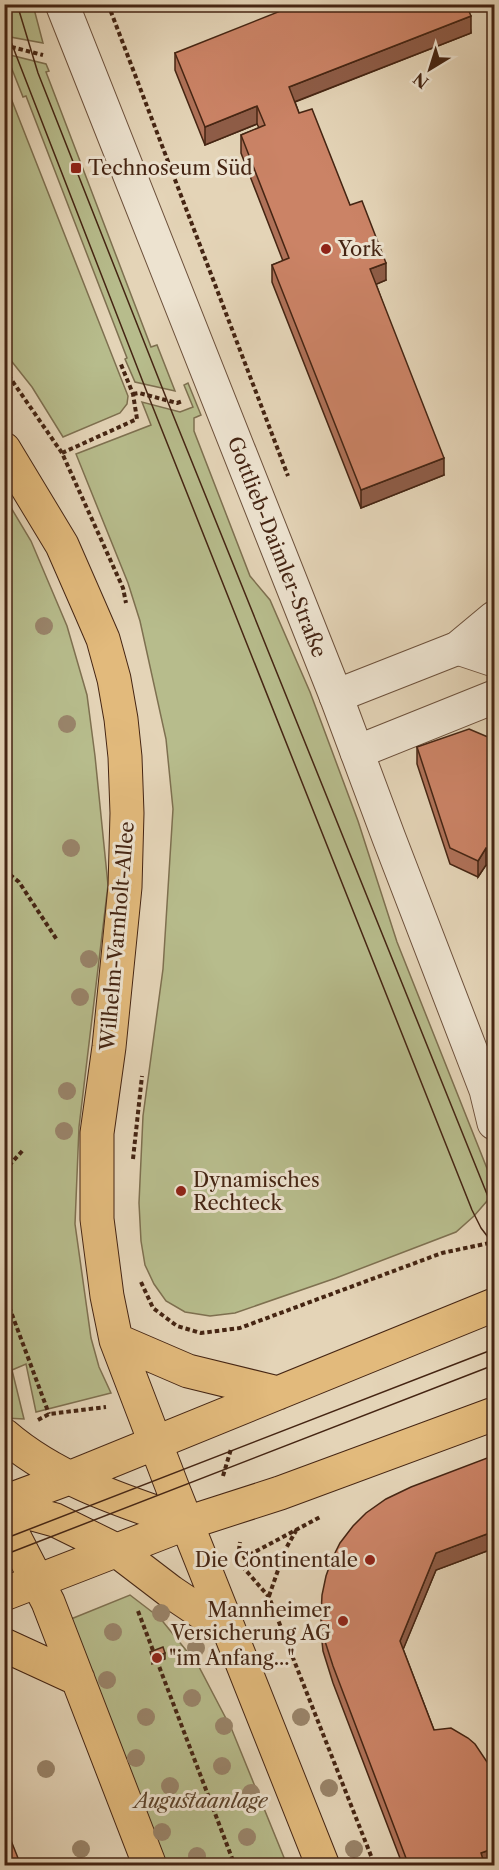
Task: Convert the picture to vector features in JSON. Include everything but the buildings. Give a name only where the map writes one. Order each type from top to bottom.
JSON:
[{"type":"main road","name":"Wilhelm-Varnholt-Allee","points":[[4,449],[62,545],[103,639],[121,719],[127,813],[125,887],[109,1047],[97,1133],[97,1220],[107,1296],[116,1340]]},
{"type":"main road","points":[[4,1504],[495,1305]]},
{"type":"main road","points":[[116,1340],[188,1371],[278,1393]]},
{"type":"main road","points":[[116,1340],[323,1866]]},
{"type":"main road","points":[[4,1594],[187,1523],[314,1481],[495,1414]]},
{"type":"main road","points":[[7,1437],[69,1478],[134,1505],[187,1523]]},
{"type":"main road","points":[[4,1504],[55,1520],[116,1550],[171,1592],[229,1631]]},
{"type":"main road","points":[[4,1517],[48,1602],[150,1866]]},
{"type":"main road","points":[[4,1645],[78,1679]]},
{"type":"street","name":"Gottlieb-Daimler-Straße","points":[[62,4],[336,696],[490,1096],[495,1123]]},
{"type":"street","points":[[336,696],[458,648],[495,618]]},
{"type":"street","points":[[458,648],[495,660]]},
{"type":"street","points":[[357,752],[495,697]]},
{"type":"street","points":[[463,710],[495,723]]},
{"type":"path","points":[[4,45],[43,55]]},
{"type":"path","points":[[5,67],[10,80]]},
{"type":"path","points":[[62,453],[137,419],[133,394],[120,362]]},
{"type":"path","points":[[133,394],[139,393],[177,403],[184,401]]},
{"type":"path","points":[[4,870],[20,882],[57,940]]},
{"type":"path","points":[[4,1171],[24,1149]]},
{"type":"path","points":[[201,1333],[240,1328],[442,1253],[495,1242]]},
{"type":"path","points":[[4,1293],[49,1414]]},
{"type":"path","points":[[7,1437],[49,1414],[140,1402]]},
{"type":"path","points":[[222,1477],[233,1444]]},
{"type":"path","points":[[245,1504],[237,1562],[268,1597],[375,1866]]},
{"type":"path","points":[[268,1597],[285,1550],[297,1529]]},
{"type":"path","points":[[135,1604],[235,1866]]},
{"type":"green space","points":[[4,5],[33,5],[43,43],[5,36]]},
{"type":"green space","points":[[6,54],[46,64],[49,71],[46,72],[151,347],[157,345],[175,391],[135,382],[26,96],[23,97]]},
{"type":"green space","points":[[5,83],[128,396],[127,404],[120,413],[63,437],[32,387],[5,353]]},
{"type":"green space","points":[[188,383],[201,415],[194,418],[194,431],[250,576],[270,600],[310,692],[358,821],[397,942],[490,1176],[492,1188],[487,1201],[456,1232],[336,1278],[235,1313],[210,1316],[185,1312],[166,1301],[145,1265],[141,1241],[139,1203],[143,1116],[163,969],[173,809],[166,739],[140,621],[128,583],[76,454],[151,425],[142,402],[180,412],[193,407],[184,385]]},
{"type":"green space","points":[[4,496],[31,541],[67,626],[87,695],[108,885],[79,1127],[75,1224],[91,1338],[99,1367],[111,1393],[36,1412],[26,1364],[12,1370],[24,1419],[5,1418],[4,1416]]},
{"type":"green space","name":"Augustaanlage","points":[[130,1595],[160,1618],[198,1665],[232,1730],[287,1865],[167,1865],[71,1619]]},
{"type":"tram line","points":[[17,4],[38,73],[167,400],[494,1210]]},
{"type":"tram line","points":[[4,24],[148,395],[472,1210],[481,1228],[494,1245]]},
{"type":"tram line","points":[[4,1539],[494,1349]]},
{"type":"tram line","points":[[4,1555],[494,1365]]},
{"type":"place","name":"Technoseum Süd","points":[[76,168]]},
{"type":"place","name":"York","points":[[326,249]]},
{"type":"place","name":"Dynamisches Rechteck","points":[[181,1191]]},
{"type":"place","name":"Die Continentale","points":[[370,1560]]},
{"type":"place","name":"Mannheimer Versicherung AG","points":[[343,1621]]},
{"type":"place","name":"\"im Anfang...\"","points":[[157,1658]]}]
